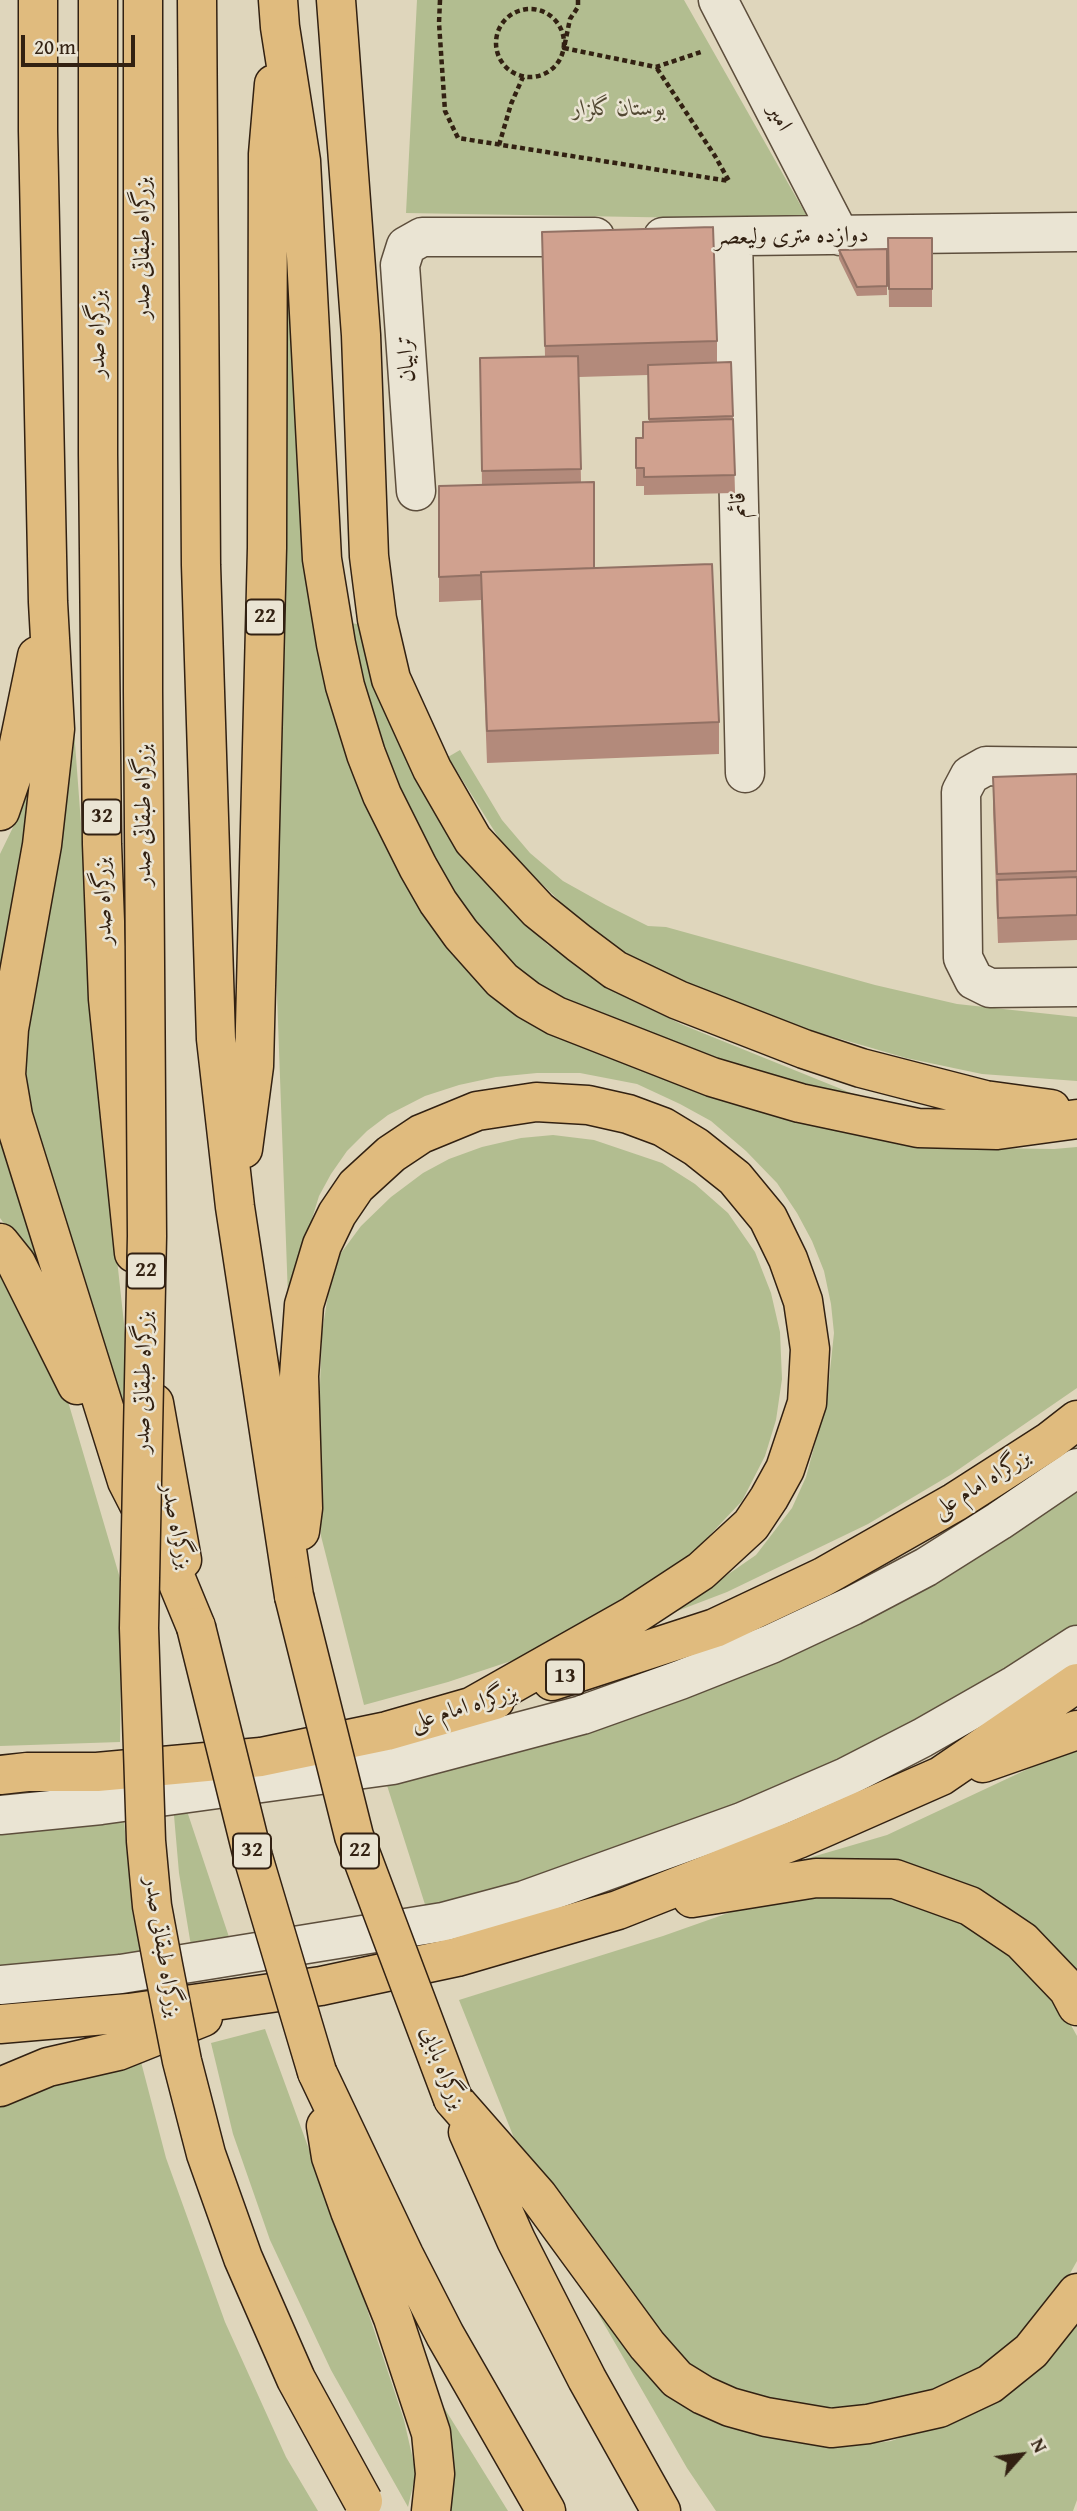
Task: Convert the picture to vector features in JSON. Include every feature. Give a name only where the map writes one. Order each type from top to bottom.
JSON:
[{"type":"highway","points":[[38,0],[38,131],[48,602],[55,729],[41,845],[9,1029],[6,1075],[12,1116],[127,1481]]},
{"type":"highway","name":"بزرگراه صدر","points":[[98,0],[99,617],[102,844],[108,999],[125,1182],[143,1326],[164,1466],[196,1627]]},
{"type":"highway","name":"بزرگراه طبقاتی صدر","points":[[144,0],[143,691],[147,1236],[139,1628],[146,1842],[152,1906],[165,1979],[182,2061],[206,2154],[243,2258],[296,2379],[368,2508]]},
{"type":"highway","points":[[197,0],[201,565],[209,830],[216,1039],[235,1207]]},
{"type":"highway","points":[[336,0],[361,335],[369,556],[377,619],[391,679],[432,769],[473,840],[538,910],[579,943],[615,970],[678,1000],[861,1068],[985,1100],[1077,1113]]},
{"type":"highway","points":[[279,13],[301,161],[322,559],[335,644],[366,754],[383,795],[418,867],[461,934],[502,980],[528,1000],[556,1016],[712,1077],[800,1103],[918,1128],[997,1130],[1077,1119]]},
{"type":"highway","name":"22","points":[[279,13],[268,154],[267,548],[254,1066],[235,1207],[293,1596]]},
{"type":"highway","points":[[0,811],[13,773],[48,602]]},
{"type":"highway","points":[[293,1596],[303,1508],[299,1376],[304,1306],[323,1245],[337,1214],[356,1186],[391,1154],[421,1134],[477,1111],[536,1102],[588,1105],[628,1114],[663,1127],[696,1147],[735,1178],[768,1219],[788,1259],[803,1301],[810,1349],[807,1403],[785,1469],[751,1525],[701,1571],[634,1615],[471,1707]]},
{"type":"highway","points":[[0,1243],[16,1263],[45,1317],[94,1420],[172,1569],[196,1627]]},
{"type":"highway","name":"بزرگراه امام علی","points":[[9,1772],[97,1772],[261,1757],[387,1731],[471,1707],[715,1628],[811,1583],[955,1502],[1050,1441],[1077,1420]]},
{"type":"highway","name":"بزرگراه بابایی","points":[[293,1596],[354,1836],[453,2099],[516,2240],[587,2379],[661,2511]]},
{"type":"highway","name":"32","points":[[196,1627],[253,1857],[317,2072]]},
{"type":"highway","points":[[941,1776],[1077,1683]]},
{"type":"highway","points":[[0,2024],[129,2013],[321,1986],[457,1957],[618,1910],[798,1839],[941,1776],[1054,1740],[1077,1730]]},
{"type":"highway","points":[[618,1910],[816,1878],[895,1879],[970,1906],[1022,1941],[1068,1989],[1077,2006]]},
{"type":"highway","points":[[0,2087],[48,2067],[118,2051],[196,2020],[246,1996]]},
{"type":"highway","points":[[317,2072],[331,2157],[393,2318],[431,2433],[435,2473],[431,2511]]},
{"type":"highway","points":[[317,2072],[410,2267],[452,2347],[546,2511]]},
{"type":"highway","points":[[453,2099],[538,2196],[647,2345],[677,2379],[730,2407],[766,2417],[831,2428],[868,2424],[939,2409],[990,2384],[1031,2351],[1077,2293]]},
{"type":"street","name":"امیر","points":[[718,0],[840,236]]},
{"type":"street","name":"دوازده متری ولیعصر","points":[[422,237],[733,237],[1077,232]]},
{"type":"street","name":"ترابیان","points":[[416,491],[400,265],[406,246],[422,237]]},
{"type":"street","name":"قائم","points":[[733,237],[745,773]]},
{"type":"street","points":[[1077,767],[986,766],[970,775],[961,792],[962,958],[974,980],[990,988],[1077,987]]},
{"type":"street","points":[[0,1815],[101,1805],[393,1765],[582,1714],[680,1680],[771,1644],[852,1606],[926,1567],[1077,1468]]},
{"type":"street","points":[[0,1985],[121,1974],[443,1922],[525,1900],[742,1822],[846,1777],[1015,1685],[1077,1645]]},
{"type":"path","points":[[440,0],[445,111],[458,138],[729,181],[656,67]]},
{"type":"path","points":[[564,48],[564,37],[559,26],[542,11],[520,10],[510,15],[502,23],[495,44],[503,65],[523,77],[545,75],[554,68],[564,48],[570,19],[578,7],[578,0]]},
{"type":"path","points":[[564,48],[656,67],[738,39]]},
{"type":"path","points":[[499,145],[511,104],[523,77]]},
{"type":"green space","name":"بوستان گلزار","points":[[417,0],[684,0],[809,220],[406,213]]},
{"type":"green space","points":[[287,227],[321,650],[504,999],[981,1148],[1077,1147],[1077,1388],[952,1474],[868,1524],[727,1592],[672,1613],[756,1555],[792,1508],[806,1477],[827,1399],[834,1333],[824,1271],[797,1213],[777,1183],[711,1121],[637,1084],[580,1073],[496,1077],[425,1096],[388,1115],[367,1131],[347,1151],[331,1174],[319,1196],[288,1297],[275,940]]},
{"type":"green space","points":[[342,623],[362,624],[383,701],[402,751],[451,839],[501,900],[548,945],[631,1000],[683,1025],[851,1093],[927,1115],[753,1075],[561,1006],[499,961],[404,816]]},
{"type":"green space","points":[[74,730],[85,877],[92,1029],[125,1333],[123,1431],[19,1078]]},
{"type":"green space","points":[[460,750],[502,820],[530,853],[563,881],[606,905],[648,926],[666,927],[875,985],[957,1004],[1077,1017],[1077,1081],[982,1074],[906,1058],[803,1028],[655,970],[582,923],[505,848],[448,757]]},
{"type":"green space","points":[[39,757],[0,990],[0,854],[19,815],[31,768]]},
{"type":"green space","points":[[0,1110],[79,1372],[22,1249],[0,1218]]},
{"type":"green space","points":[[553,1135],[594,1140],[662,1163],[695,1184],[728,1213],[755,1252],[771,1293],[780,1332],[782,1379],[776,1420],[765,1456],[742,1501],[689,1557],[629,1604],[523,1657],[448,1682],[364,1705],[321,1536],[317,1464],[322,1332],[329,1289],[341,1253],[361,1226],[391,1197],[423,1173],[449,1159],[482,1147],[521,1138]]},
{"type":"green space","points":[[0,1270],[62,1381],[122,1585],[120,1742],[0,1746]]},
{"type":"green space","points":[[1077,1479],[1077,1634],[740,1815],[429,1917],[384,1776],[573,1728]]},
{"type":"green space","points":[[1077,1746],[1077,1978],[983,1894],[941,1874],[896,1862],[761,1872],[887,1835]]},
{"type":"green space","points":[[184,1802],[235,1955],[193,1958],[179,1873],[173,1804]]},
{"type":"green space","points":[[123,1809],[132,1910],[142,1961],[0,1975],[0,1822]]},
{"type":"green space","points":[[834,1888],[914,1899],[999,1938],[1053,1993],[1077,2036],[1077,2261],[1059,2293],[1033,2325],[975,2372],[933,2393],[878,2408],[823,2411],[756,2400],[687,2369],[518,2148],[459,2000],[663,1936],[748,1906]]},
{"type":"green space","points":[[265,2029],[363,2297],[404,2420],[416,2473],[408,2507],[331,2370],[270,2240],[233,2134],[211,2043]]},
{"type":"green space","points":[[140,2058],[166,2158],[225,2322],[286,2457],[318,2511],[0,2511],[0,2102]]},
{"type":"green space","points":[[589,2298],[627,2351],[656,2380],[727,2422],[790,2442],[845,2447],[891,2441],[950,2420],[1077,2319],[1077,2500],[1073,2511],[716,2511],[687,2468]]},
{"type":"green space","points":[[435,2393],[508,2511],[448,2511]]},
{"type":"building","points":[[713,227],[717,341],[545,346],[542,232]]},
{"type":"building","points":[[888,238],[932,238],[932,289],[889,289]]},
{"type":"building","points":[[887,249],[887,286],[857,287],[839,250]]},
{"type":"building","points":[[578,356],[581,469],[482,471],[480,358]]},
{"type":"building","points":[[731,362],[733,416],[649,419],[648,365]]},
{"type":"building","points":[[733,419],[735,475],[644,477],[644,468],[636,468],[636,438],[643,438],[643,422]]},
{"type":"building","points":[[594,482],[594,568],[481,572],[481,575],[439,577],[439,486]]},
{"type":"building","points":[[712,564],[719,722],[487,731],[481,572]]},
{"type":"building","points":[[1077,774],[1077,871],[997,874],[993,777]]},
{"type":"building","points":[[1077,877],[1077,915],[998,918],[997,880]]}]
